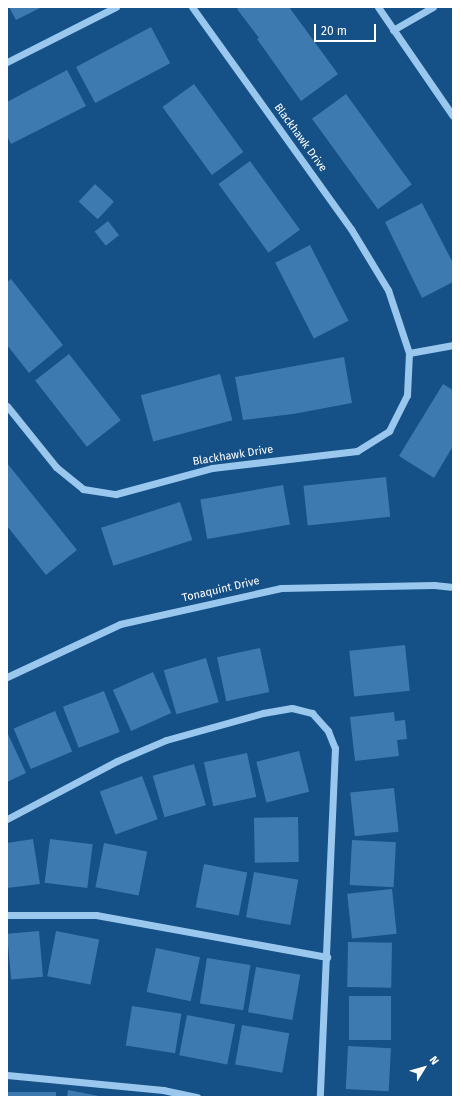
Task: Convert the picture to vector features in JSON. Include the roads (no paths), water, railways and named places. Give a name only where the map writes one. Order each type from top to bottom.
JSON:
[{"type":"street","points":[[7,62],[116,7]]},
{"type":"street","name":"Blackhawk Drive","points":[[7,406],[56,467],[83,489],[116,494],[212,468],[357,451],[389,431],[406,395],[409,353],[388,290],[351,228],[192,7]]},
{"type":"street","points":[[378,7],[453,116]]},
{"type":"street","points":[[394,30],[433,7]]},
{"type":"street","points":[[409,353],[453,345]]},
{"type":"street","name":"Tonaquint Drive","points":[[7,678],[120,624],[281,588],[453,587]]},
{"type":"street","points":[[7,819],[117,761],[166,740],[263,713],[292,708],[312,713],[328,731],[335,748],[320,1097]]},
{"type":"street","points":[[7,915],[96,915],[327,957]]},
{"type":"street","points":[[7,1075],[155,1089],[197,1097]]}]
